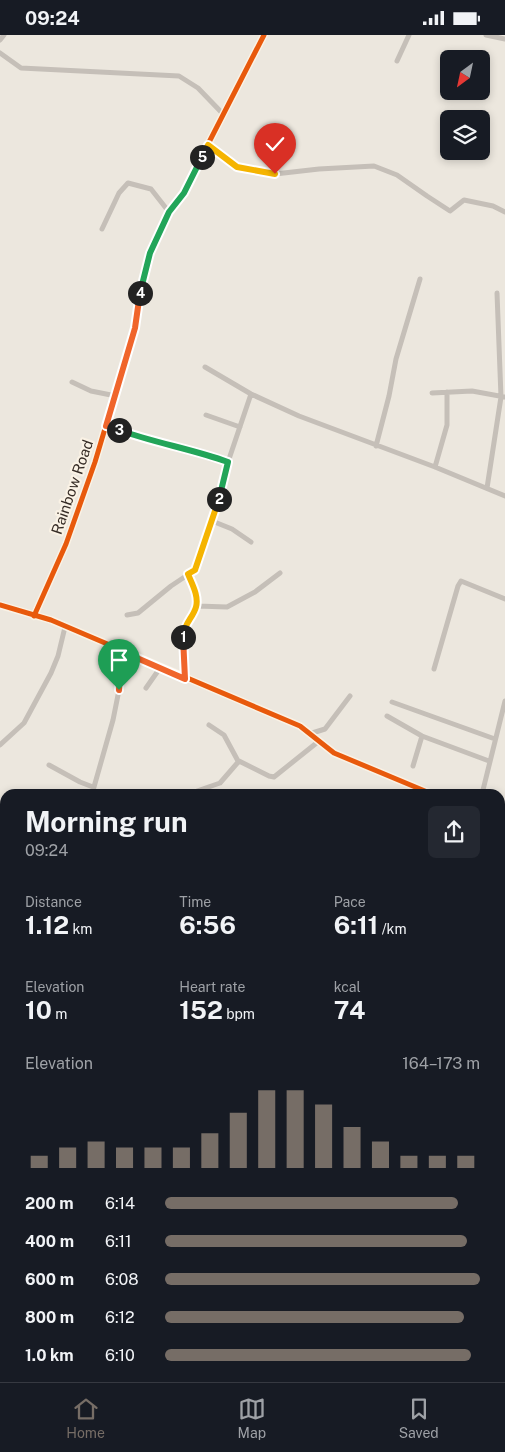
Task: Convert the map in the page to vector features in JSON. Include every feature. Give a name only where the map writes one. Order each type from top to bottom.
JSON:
[{"type":"street","points":[[0,40],[4,35]]},
{"type":"street","name":"Rainbow Road","points":[[34,615],[66,544],[116,396],[135,328],[140,293],[150,253],[169,212],[184,193],[264,35]]},
{"type":"street","points":[[397,61],[409,35]]},
{"type":"street","points":[[486,35],[505,39]]},
{"type":"street","points":[[0,53],[21,68],[179,76],[198,88],[224,115]]},
{"type":"street","points":[[208,145],[237,167],[275,174],[374,166],[397,175],[450,211],[464,200],[485,203],[505,212]]},
{"type":"street","points":[[102,229],[119,193],[128,183],[151,189],[169,212]]},
{"type":"street","points":[[376,446],[396,359],[420,279]]},
{"type":"street","points":[[486,489],[503,397],[497,293]]},
{"type":"street","points":[[205,367],[251,394],[299,416],[435,467],[505,496]]},
{"type":"street","points":[[72,381],[91,391],[116,396]]},
{"type":"street","points":[[432,393],[472,391],[503,397]]},
{"type":"street","points":[[435,467],[447,425],[447,392]]},
{"type":"street","points":[[127,615],[138,613],[171,586],[195,570],[251,394]]},
{"type":"street","points":[[206,415],[240,427]]},
{"type":"street","points":[[106,426],[228,462]]},
{"type":"street","points":[[212,521],[232,529],[250,542]]},
{"type":"street","points":[[196,606],[227,607],[255,592],[280,573]]},
{"type":"street","points":[[185,679],[184,629],[196,606],[196,593],[188,574]]},
{"type":"street","points":[[434,669],[460,583],[466,582],[505,599]]},
{"type":"street","points":[[0,605],[65,627],[300,726],[334,753],[420,789]]},
{"type":"street","points":[[0,745],[24,723],[51,673],[65,627]]},
{"type":"street","points":[[49,765],[93,787],[113,720],[119,690],[121,651]]},
{"type":"street","points":[[146,688],[160,668]]},
{"type":"street","points":[[310,734],[325,729],[350,696]]},
{"type":"street","points":[[483,789],[495,739],[503,719],[505,701]]},
{"type":"street","points":[[392,703],[495,739]]},
{"type":"street","points":[[387,716],[422,736],[490,761]]},
{"type":"street","points":[[209,725],[224,735],[238,761],[274,777],[319,741]]},
{"type":"street","points":[[413,766],[422,736]]},
{"type":"street","points":[[203,789],[220,783],[238,761]]},
{"type":"cycle path","points":[[34,616],[66,544],[95,462],[135,328],[140,293],[150,253],[169,212],[183,193],[264,35]]},
{"type":"cycle path","points":[[0,605],[51,620],[300,726],[334,753],[420,789]]},
{"type":"route","points":[[119,690],[121,651],[185,679],[184,629],[196,606],[196,593],[188,574],[195,570],[208,535],[228,462],[106,426],[135,328],[140,293],[150,253],[169,212],[184,193],[208,145],[237,167],[275,174]]}]
